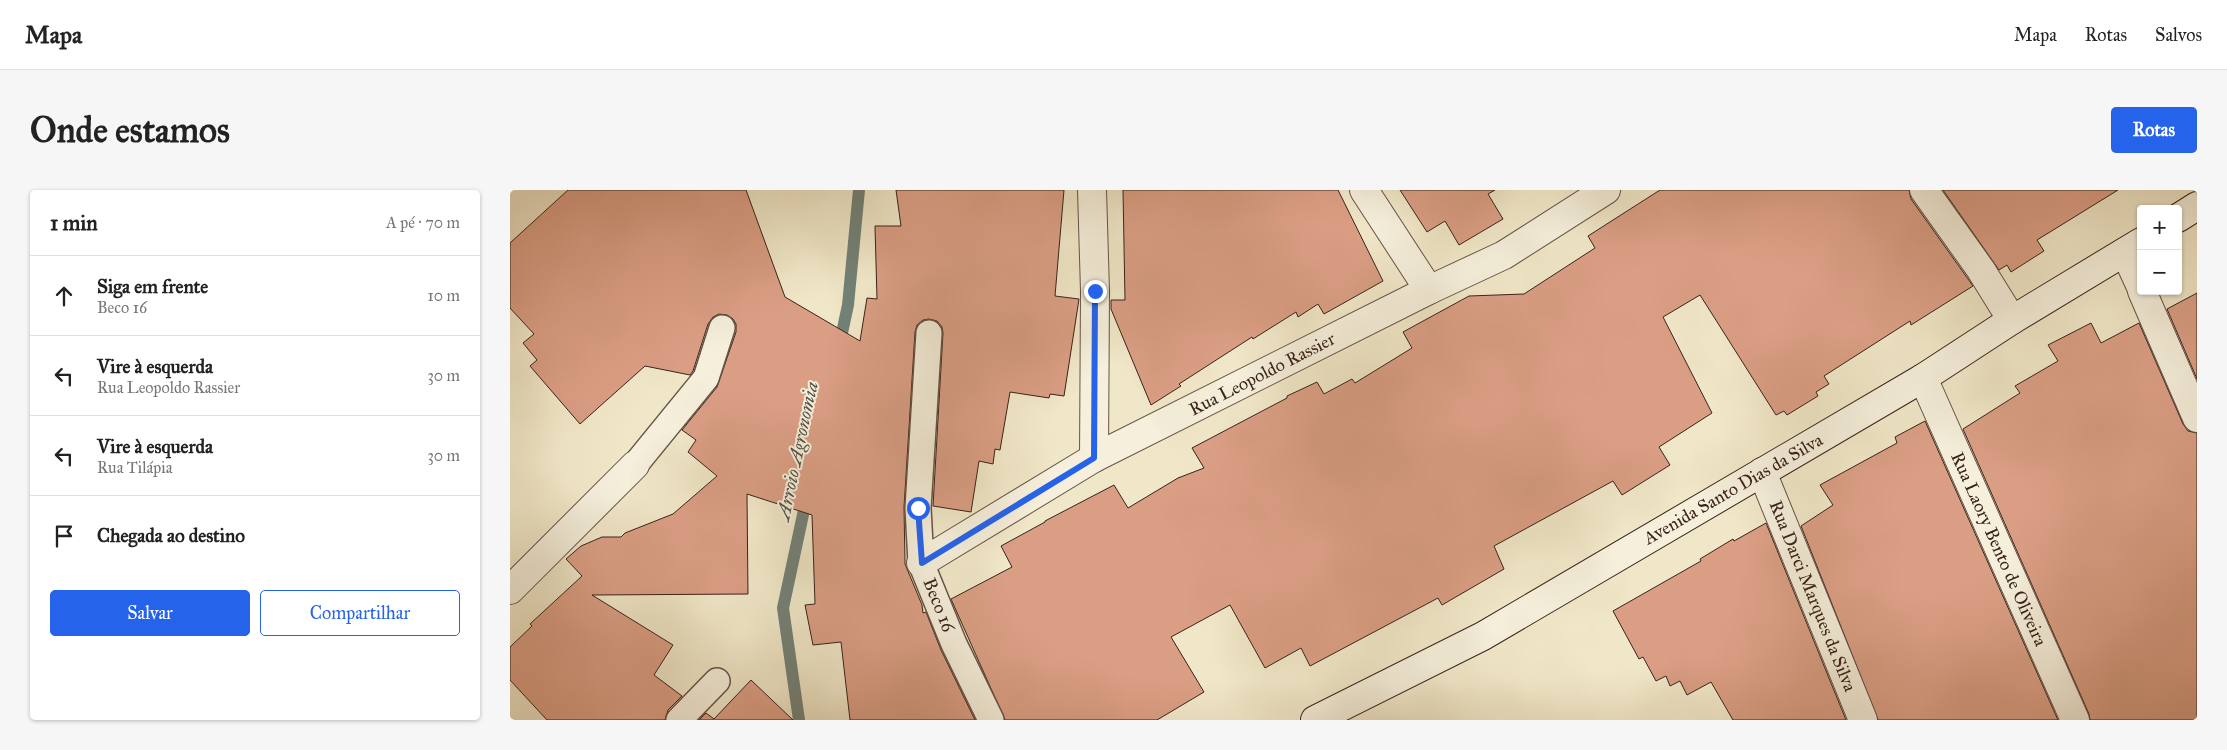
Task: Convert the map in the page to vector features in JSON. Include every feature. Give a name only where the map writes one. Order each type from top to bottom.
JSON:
[{"type":"street","points":[[1092,190],[1095,291],[1094,458]]},
{"type":"street","points":[[1364,190],[1429,290]]},
{"type":"street","name":"Rua Leopoldo Rassier","points":[[922,563],[1094,458],[1429,290],[1504,256],[1606,190]]},
{"type":"street","points":[[1924,190],[1981,270],[2012,320]]},
{"type":"street","points":[[2182,215],[2197,206]]},
{"type":"street","points":[[2133,247],[2137,268]]},
{"type":"street","name":"Avenida Santo Dias da Silva","points":[[1315,720],[1484,636],[1922,378],[2012,320],[2133,247]]},
{"type":"street","points":[[2144,295],[2197,418]]},
{"type":"street","name":"Rua Laory Bento de Oliveira","points":[[1922,378],[2075,720]]},
{"type":"street","points":[[510,590],[635,465]]},
{"type":"street","name":"Rua Darci Marques da Silva","points":[[1762,472],[1863,720]]},
{"type":"lane","points":[[635,465],[706,378],[722,328]]},
{"type":"lane","name":"Beco 16","points":[[929,333],[918,508],[922,563],[954,644],[991,720]]},
{"type":"lane","points":[[678,720],[717,681]]},
{"type":"building","points":[[568,190],[746,190],[785,297],[860,341],[867,298],[877,299],[875,226],[901,226],[896,190],[1064,190],[1055,296],[1079,299],[1064,396],[1050,394],[1049,398],[1010,392],[1000,450],[995,449],[993,464],[979,461],[971,512],[933,506],[943,333],[942,327],[937,321],[929,319],[923,320],[917,325],[915,332],[904,507],[905,564],[922,605],[923,613],[926,612],[941,650],[975,720],[850,720],[841,642],[813,645],[805,605],[815,604],[812,515],[747,494],[748,594],[592,595],[673,645],[654,675],[682,696],[668,710],[665,720],[547,720],[510,680],[510,647],[532,626],[530,624],[582,576],[566,559],[581,546],[602,537],[621,537],[625,533],[673,514],[717,476],[688,452],[696,440],[682,430],[717,387],[736,332],[736,324],[727,315],[719,314],[713,317],[708,324],[690,375],[645,366],[580,424],[530,366],[537,360],[523,343],[534,334],[510,308],[510,243]]},
{"type":"building","points":[[1123,190],[1338,190],[1383,281],[1324,314],[1318,304],[1298,317],[1296,312],[1253,339],[1252,337],[1179,384],[1181,386],[1151,405],[1111,309],[1111,300],[1125,300]]},
{"type":"building","points":[[1400,190],[1495,190],[1488,194],[1503,219],[1459,245],[1445,221],[1427,232]]},
{"type":"building","points":[[1660,190],[1909,190],[1911,199],[1973,286],[1911,325],[1910,321],[1824,376],[1829,384],[1816,392],[1818,396],[1787,415],[1784,411],[1776,415],[1700,295],[1663,317],[1712,413],[1659,447],[1670,465],[1622,495],[1613,481],[1494,546],[1504,569],[1442,605],[1438,598],[1310,666],[1301,648],[1265,668],[1230,605],[1171,637],[1204,692],[1157,720],[1005,720],[951,599],[1012,567],[1001,546],[1114,485],[1128,508],[1178,478],[1204,468],[1192,448],[1287,398],[1287,396],[1317,382],[1324,394],[1352,379],[1355,383],[1412,348],[1403,332],[1469,296],[1524,294],[1595,248],[1588,236]]},
{"type":"building","points":[[1943,190],[2118,190],[2037,240],[2044,251],[2011,272],[2007,265],[1999,270]]},
{"type":"building","points":[[2197,293],[2197,379],[2167,309]]},
{"type":"building","points":[[2091,323],[2101,343],[2139,323],[2183,424],[2188,431],[2197,433],[2197,720],[2090,720],[1963,429],[2020,393],[2015,386],[2058,361],[2048,345]]},
{"type":"building","points":[[1925,421],[2058,720],[1878,720],[1801,526],[1833,505],[1820,485],[1897,443],[1895,437]]},
{"type":"building","points":[[1766,523],[1846,720],[1733,720],[1711,682],[1687,695],[1680,681],[1670,686],[1666,676],[1656,681],[1643,657],[1639,659],[1613,611],[1701,561],[1700,559],[1733,539],[1734,541]]},
{"type":"building","points":[[751,680],[793,720],[699,720],[706,713],[714,719]]},
{"type":"waterway","name":"Arroio Agronomia","points":[[839,347],[848,305],[859,190]]},
{"type":"waterway","name":"Arroio Agronomia","points":[[799,720],[783,608],[807,496]]},
{"type":"route","points":[[918,508],[922,563],[1094,458],[1095,291]]}]
